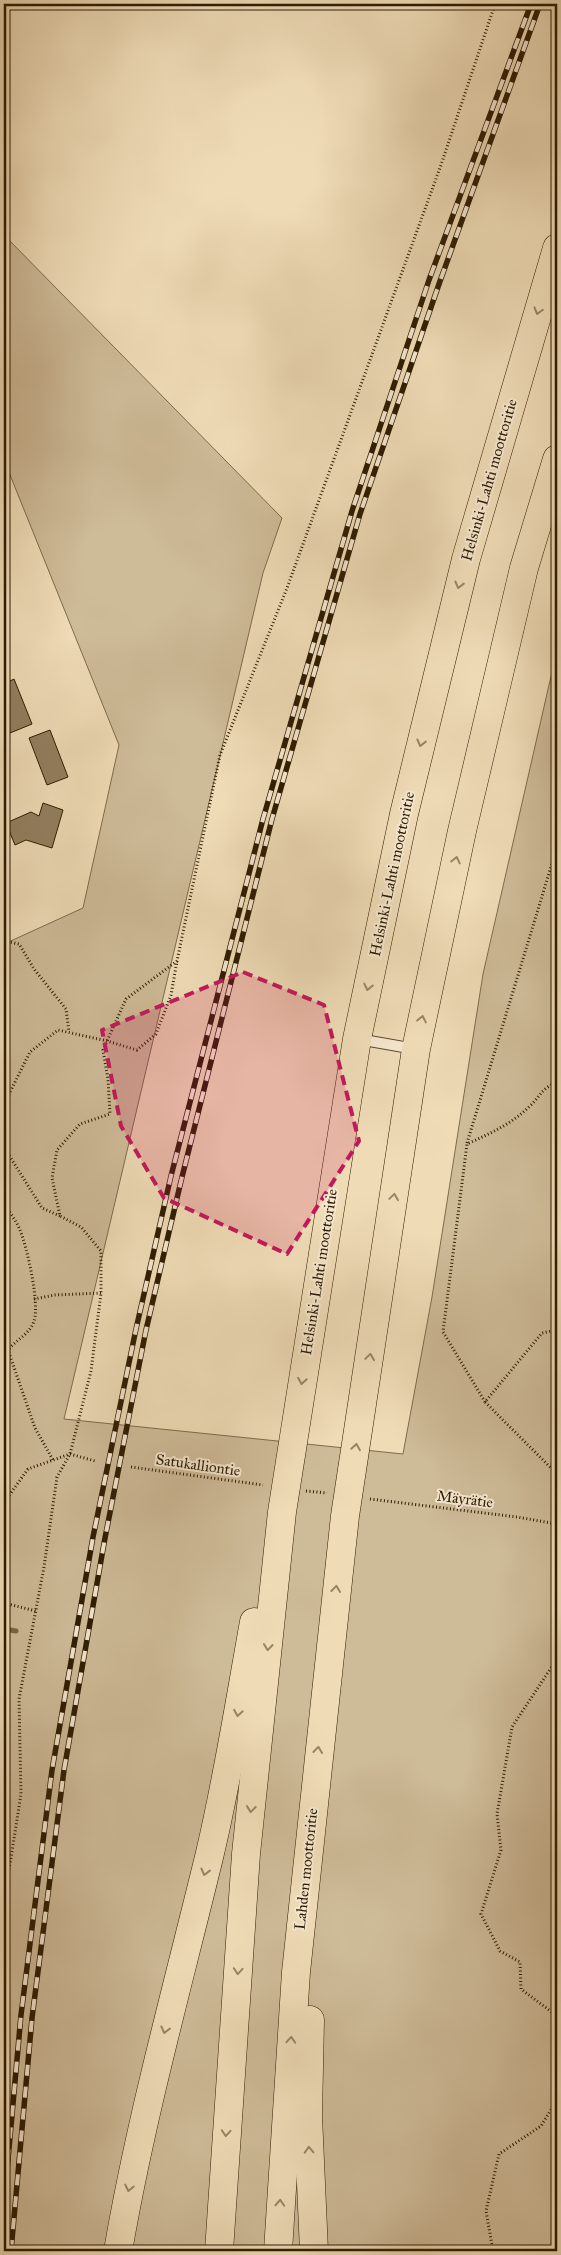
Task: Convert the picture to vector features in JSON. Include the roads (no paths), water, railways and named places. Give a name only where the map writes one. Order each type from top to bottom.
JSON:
[{"type":"highway","name":"Helsinki-Lahti moottoritie","points":[[282,1512],[357,1039],[404,814],[466,559],[557,248]]},
{"type":"highway","points":[[416,1049],[462,831],[524,568],[557,459]]},
{"type":"highway","name":"Lahden moottoritie","points":[[278,2251],[296,1972],[313,1798],[351,1494],[416,1049]]},
{"type":"highway","points":[[118,2251],[127,2197],[154,2075],[210,1851],[255,1613],[282,1512]]},
{"type":"highway","points":[[218,2251],[246,1854],[282,1512]]},
{"type":"highway","points":[[313,1798],[308,2116],[314,2251]]},
{"type":"lane","points":[[357,1039],[416,1049]]},
{"type":"waterway","points":[[4,1629],[16,1631]]},
{"type":"railway","points":[[4,2204],[21,2015],[52,1770],[93,1537],[136,1329],[171,1176],[263,819],[352,511],[429,280],[531,4]]},
{"type":"railway","points":[[11,2251],[32,2018],[64,1770],[105,1538],[146,1330],[182,1177],[272,819],[360,514],[439,284],[540,4]]}]
